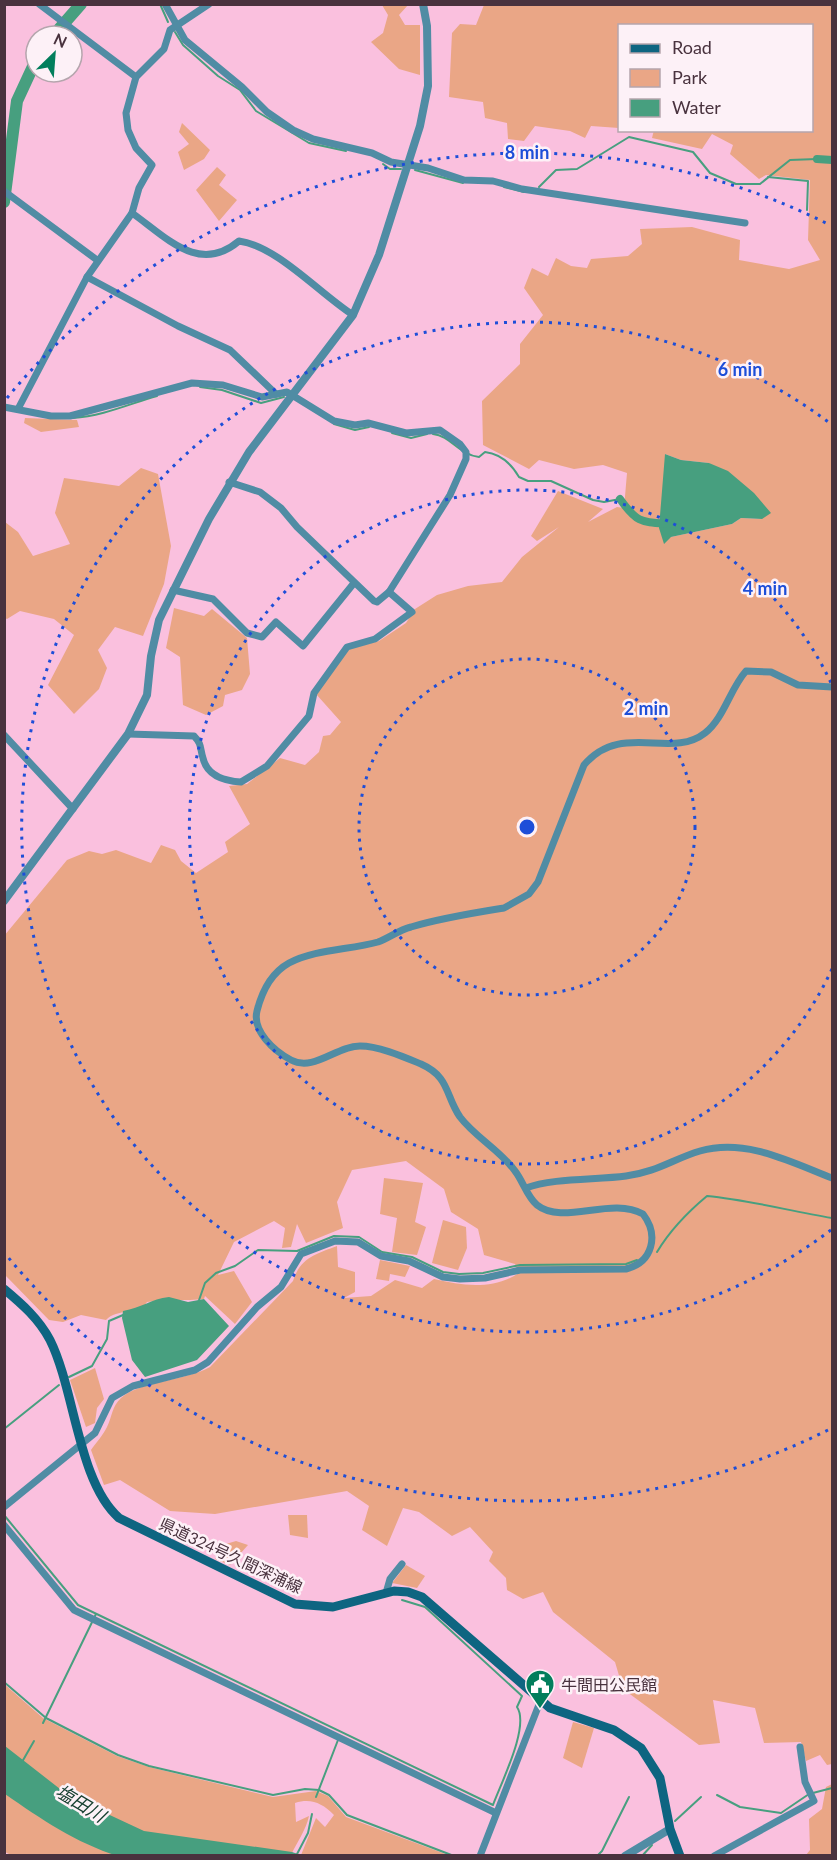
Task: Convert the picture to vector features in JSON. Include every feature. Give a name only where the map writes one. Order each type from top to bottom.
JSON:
[{"type":"main road","name":"県道324号久間深浦線","points":[[4,1289],[32,1314],[51,1342],[100,1497],[119,1518],[296,1604],[333,1607],[386,1593],[408,1592],[422,1597],[540,1702],[563,1714],[614,1730],[641,1748],[660,1778],[670,1829],[680,1856]]},
{"type":"street","points":[[39,4],[136,77]]},
{"type":"street","points":[[165,4],[185,40],[242,87],[267,112],[293,130],[313,139],[372,153],[391,162],[464,180],[493,181],[522,189],[535,189],[745,223]]},
{"type":"street","points":[[18,409],[87,277],[132,213],[139,188],[152,165],[136,148],[128,130],[126,113],[136,77],[164,49],[170,30],[209,4]]},
{"type":"street","points":[[4,901],[128,734],[141,712],[147,695],[151,656],[159,620],[172,590],[229,482],[353,315],[379,255],[408,165],[428,86],[427,26],[423,4]]},
{"type":"street","points":[[4,190],[98,260]]},
{"type":"street","points":[[132,213],[187,252],[200,256],[217,255],[238,241],[250,243],[280,260],[353,315]]},
{"type":"street","points":[[87,277],[178,326],[230,350],[276,394]]},
{"type":"street","points":[[4,407],[51,416],[70,416],[192,383],[223,385],[262,397],[287,392],[334,421],[346,424],[368,423],[406,433],[440,430],[460,444],[466,455],[450,495],[389,592],[377,602],[354,583],[281,508],[260,492],[229,482]]},
{"type":"street","points":[[172,590],[213,599],[247,633],[262,637],[276,622],[303,646],[354,583]]},
{"type":"street","points":[[128,734],[194,736],[201,743],[203,761],[217,778],[241,782],[267,766],[309,716],[314,693],[347,646],[375,639],[412,612],[389,592]]},
{"type":"street","points":[[4,1508],[83,1443],[101,1424],[112,1398],[133,1386],[195,1370],[208,1362],[257,1307],[281,1287],[301,1254],[335,1241],[346,1239],[358,1242],[381,1256],[408,1261],[443,1277],[460,1279],[485,1278],[520,1270],[626,1269],[637,1266],[649,1253],[652,1232],[649,1222],[633,1209],[621,1207],[554,1212],[535,1204],[501,1154],[459,1114],[442,1079],[422,1064],[360,1046],[304,1063],[289,1059],[262,1035],[256,1017],[266,986],[276,973],[299,959],[379,942],[408,928],[504,908],[516,903],[529,894],[538,882],[584,765],[594,753],[632,741],[673,743],[689,741],[705,733],[721,712],[735,683],[746,671],[771,672],[798,686],[832,687]]},
{"type":"street","points":[[4,735],[73,809]]},
{"type":"street","points":[[526,1188],[542,1182],[575,1182],[660,1169],[697,1152],[717,1147],[768,1153],[832,1178]]},
{"type":"street","points":[[4,1525],[74,1610],[496,1813]]},
{"type":"street","points":[[386,1593],[390,1579],[402,1564]]},
{"type":"street","points":[[480,1856],[540,1702]]},
{"type":"street","points":[[714,1856],[814,1801],[805,1782],[800,1747]]},
{"type":"street","points":[[625,1856],[670,1829]]},
{"type":"green space","points":[[382,5],[408,5],[399,15],[405,25],[420,25],[420,75],[399,69],[371,42],[383,33],[388,15]]},
{"type":"green space","points":[[484,5],[832,5],[832,1764],[827,1765],[820,1755],[806,1761],[801,1742],[764,1743],[755,1708],[713,1700],[720,1743],[699,1745],[623,1689],[615,1662],[553,1612],[543,1592],[523,1599],[507,1590],[506,1578],[489,1561],[493,1552],[470,1527],[452,1536],[419,1512],[403,1508],[387,1546],[362,1530],[369,1506],[347,1491],[215,1514],[170,1511],[120,1480],[104,1485],[91,1450],[109,1423],[118,1401],[129,1392],[139,1388],[200,1372],[210,1367],[293,1281],[300,1267],[310,1258],[337,1246],[338,1267],[355,1272],[355,1292],[344,1298],[371,1296],[395,1280],[422,1288],[434,1279],[478,1285],[499,1282],[519,1273],[515,1264],[484,1255],[478,1229],[451,1212],[444,1189],[406,1161],[352,1170],[337,1202],[343,1228],[306,1243],[297,1224],[291,1247],[282,1248],[285,1228],[274,1221],[234,1242],[218,1275],[234,1271],[252,1302],[235,1324],[205,1296],[204,1299],[147,1302],[139,1309],[116,1314],[106,1320],[81,1315],[63,1322],[49,1320],[5,1275],[4,936],[67,860],[89,851],[102,854],[116,850],[151,863],[161,845],[175,850],[181,861],[196,873],[228,852],[225,842],[250,824],[229,786],[247,784],[280,758],[305,765],[319,752],[323,736],[330,735],[341,722],[316,694],[349,649],[379,641],[406,623],[415,609],[437,595],[468,586],[502,582],[522,557],[559,527],[537,541],[531,536],[558,491],[603,509],[588,522],[617,507],[624,508],[627,473],[603,465],[574,469],[539,460],[529,469],[483,445],[482,401],[520,364],[520,344],[543,315],[524,288],[532,268],[548,276],[556,258],[571,266],[587,268],[591,259],[628,256],[642,244],[640,229],[692,227],[740,240],[739,260],[789,269],[820,260],[808,240],[810,180],[766,175],[759,179],[730,154],[733,145],[712,134],[702,149],[652,138],[654,132],[813,132],[813,24],[618,24],[618,128],[591,126],[585,138],[570,131],[535,126],[524,141],[508,139],[507,123],[485,118],[483,102],[449,97],[452,33],[460,24],[476,25]],"holes":[[[665,454],[681,460],[709,463],[762,519],[741,518],[732,524],[671,537]]]},
{"type":"green space","points":[[182,123],[210,150],[204,159],[184,170],[178,152],[189,144],[179,132]]},
{"type":"green space","points":[[217,167],[226,175],[219,185],[237,200],[219,221],[196,190]]},
{"type":"green space","points":[[25,418],[77,420],[79,427],[41,432],[24,423]]},
{"type":"green space","points":[[141,468],[158,474],[171,546],[164,584],[143,636],[115,627],[98,650],[107,668],[99,689],[74,714],[48,685],[74,635],[54,619],[20,611],[5,618],[5,522],[18,532],[33,556],[70,544],[55,513],[64,478],[119,486]]},
{"type":"green space","points":[[174,608],[204,616],[212,609],[247,638],[250,674],[242,690],[225,695],[223,706],[206,715],[183,705],[180,657],[166,648]]},
{"type":"green space","points":[[384,1178],[423,1183],[415,1222],[426,1227],[417,1255],[392,1252],[397,1218],[380,1214]]},
{"type":"green space","points":[[443,1220],[466,1227],[467,1248],[458,1270],[432,1263]]},
{"type":"green space","points":[[380,1260],[410,1266],[405,1277],[390,1274],[389,1281],[376,1279]]},
{"type":"green space","points":[[95,1368],[104,1399],[97,1408],[95,1423],[86,1427],[70,1380]]},
{"type":"green space","points":[[288,1515],[307,1515],[308,1538],[290,1535]]},
{"type":"green space","points":[[236,1541],[248,1545],[230,1565],[215,1559],[226,1544]]},
{"type":"green space","points":[[406,1565],[425,1576],[417,1588],[392,1583]]},
{"type":"green space","points":[[4,1684],[43,1718],[117,1756],[149,1767],[273,1797],[316,1791],[328,1796],[346,1817],[448,1855],[301,1855],[316,1818],[325,1827],[334,1815],[325,1807],[311,1801],[295,1803],[296,1822],[309,1816],[291,1855],[175,1849],[5,1767]]},
{"type":"green space","points":[[573,1722],[594,1728],[582,1768],[563,1758]]},
{"type":"green space","points":[[4,1780],[154,1855],[11,1855],[5,1852]]},
{"type":"green space","points":[[832,1784],[832,1855],[806,1855],[810,1850],[809,1819],[822,1809],[826,1787]]},
{"type":"water","points":[[665,454],[681,460],[709,463],[728,471],[754,493],[771,513],[762,519],[741,518],[732,524],[671,537],[664,544],[659,528]]},
{"type":"water","points":[[169,1297],[188,1302],[204,1299],[229,1326],[197,1360],[145,1377],[132,1360],[122,1318],[123,1311]]},
{"type":"water","name":"塩田川","points":[[5,1746],[69,1796],[144,1831],[301,1855],[118,1856],[103,1851],[59,1829],[5,1794]]},
{"type":"waterway","points":[[64,24],[81,4]]},
{"type":"waterway","points":[[160,4],[168,22]]},
{"type":"waterway","points":[[175,32],[183,45],[218,76],[240,90],[256,111],[309,143],[346,151]]},
{"type":"waterway","points":[[4,202],[17,101],[25,84]]},
{"type":"waterway","points":[[539,187],[556,170],[577,169],[629,137],[693,152],[710,173],[736,184],[760,184],[790,160],[817,159]]},
{"type":"waterway","points":[[817,159],[832,160]]},
{"type":"waterway","points":[[383,164],[390,169],[401,169]]},
{"type":"waterway","points":[[415,170],[463,183]]},
{"type":"waterway","points":[[768,177],[808,181],[807,210]]},
{"type":"waterway","points":[[504,187],[524,192]]},
{"type":"waterway","points":[[200,387],[222,390],[261,403],[284,397]]},
{"type":"waterway","points":[[73,418],[105,412],[157,396]]},
{"type":"waterway","points":[[334,424],[355,430],[369,427]]},
{"type":"waterway","points":[[392,433],[411,438],[427,434]]},
{"type":"waterway","points":[[433,434],[445,438],[472,456],[479,457],[485,452],[501,457],[513,467],[519,477],[528,481],[551,481],[593,500],[604,502],[620,499]]},
{"type":"waterway","points":[[620,499],[640,520],[669,524]]},
{"type":"waterway","points":[[657,1252],[680,1222],[707,1196],[832,1218]]},
{"type":"waterway","points":[[198,1303],[205,1283],[216,1273],[235,1266],[258,1250],[297,1251],[334,1236],[359,1237],[382,1252],[412,1257],[443,1272],[459,1274],[483,1273],[520,1265],[626,1264],[637,1260]]},
{"type":"waterway","points":[[69,1377],[92,1366],[107,1339],[109,1321],[123,1315]]},
{"type":"waterway","points":[[4,1429],[59,1385]]},
{"type":"waterway","points":[[4,1515],[78,1605],[493,1805],[517,1741],[520,1727],[517,1707],[522,1696],[425,1607],[402,1600]]},
{"type":"waterway","points":[[43,1723],[96,1614]]},
{"type":"waterway","points":[[4,1682],[46,1718],[118,1755],[149,1766],[273,1795],[305,1789],[319,1790],[329,1795],[347,1815],[454,1856]]},
{"type":"waterway","points":[[316,1797],[338,1740]]},
{"type":"waterway","points":[[22,1762],[34,1741]]},
{"type":"waterway","points":[[717,1795],[740,1807],[781,1813],[809,1794],[832,1788]]},
{"type":"waterway","points":[[597,1856],[602,1851],[629,1797]]},
{"type":"waterway","points":[[675,1821],[701,1797]]},
{"type":"waterway","points":[[296,1856],[308,1833],[312,1814]]},
{"type":"waterway","points":[[642,1856],[652,1845]]},
{"type":"place","name":"牛間田公民館","points":[[540,1710]]}]
